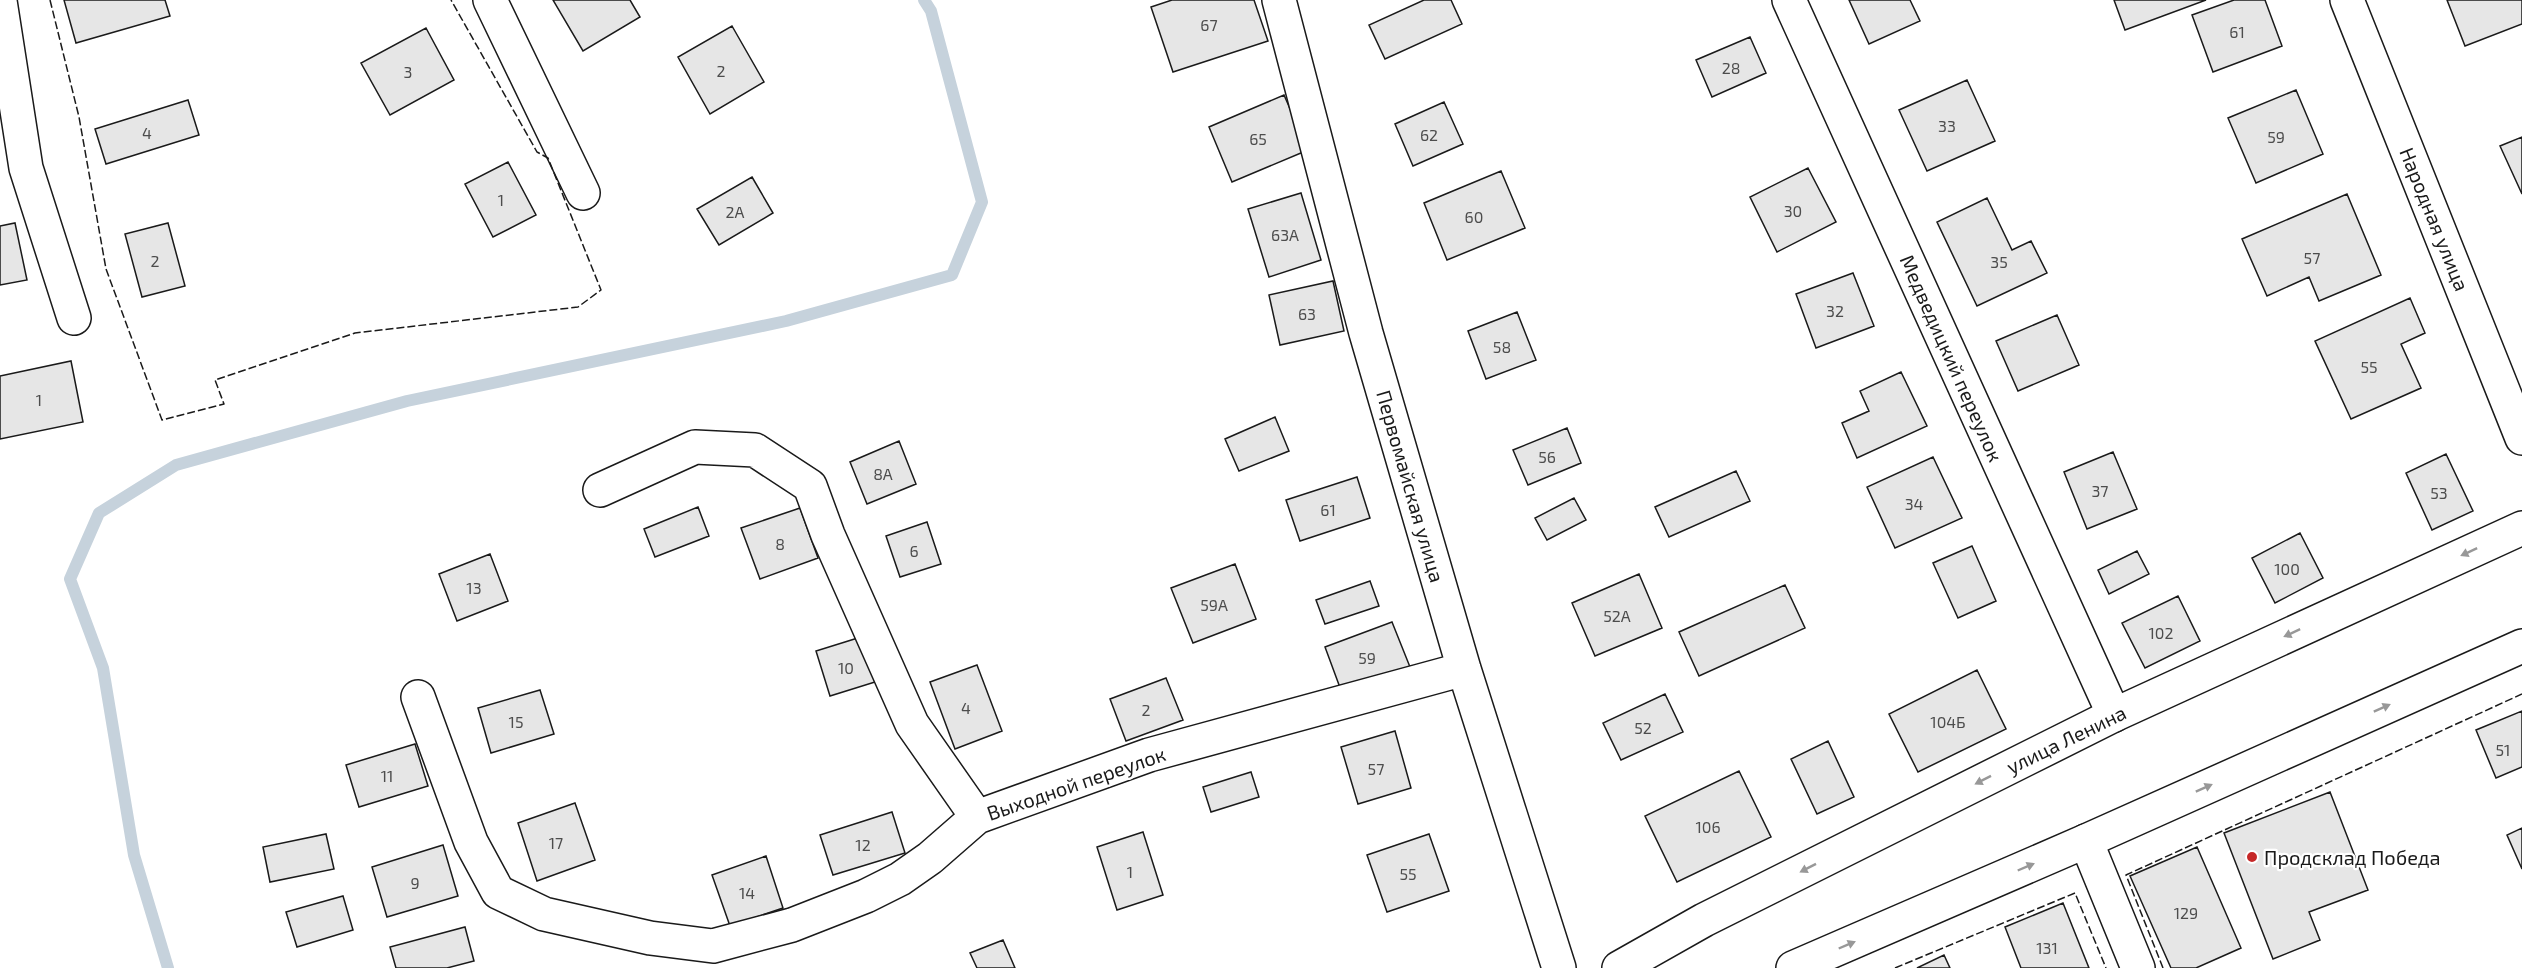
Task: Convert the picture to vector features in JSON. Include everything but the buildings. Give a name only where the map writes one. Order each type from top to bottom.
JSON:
[{"type":"street","points":[[490,0],[583,193]]},
{"type":"street","name":"Первомайская улица","points":[[1279,0],[1366,333],[1464,669],[1559,968]]},
{"type":"street","name":"Медведицкий переулок","points":[[1789,0],[2114,715]]},
{"type":"street","name":"Народная улица","points":[[2347,0],[2522,438]]},
{"type":"street","points":[[0,1],[13,171],[74,318]]},
{"type":"street","points":[[600,490],[695,447],[755,450],[810,486],[828,535],[912,724],[976,818]]},
{"type":"street","name":"улица Ленина","points":[[1619,968],[1704,920],[2114,715],[2522,528]]},
{"type":"street","points":[[1793,968],[2086,841],[2522,646]]},
{"type":"street","name":"Выходной переулок","points":[[418,697],[471,842],[498,892],[544,914],[650,938],[713,946],[792,925],[866,896],[900,879],[930,858],[976,818],[1149,755],[1464,669]]},
{"type":"street","points":[[2086,841],[2138,968]]},
{"type":"waterway","points":[[168,968],[134,855],[103,668],[70,579],[99,513],[176,465],[407,401],[786,321],[952,275],[982,202],[931,11],[924,0]]},
{"type":"fence","points":[[50,0],[79,117],[106,269],[162,420],[224,404],[215,380],[355,333],[578,307],[601,290],[548,158],[537,152],[451,0]]},
{"type":"fence","points":[[2163,968],[2126,875],[2522,694]]},
{"type":"fence","points":[[1895,968],[2075,893],[2106,968]]},
{"type":"place","name":"Продсклад Победа","points":[[2252,857]]}]
